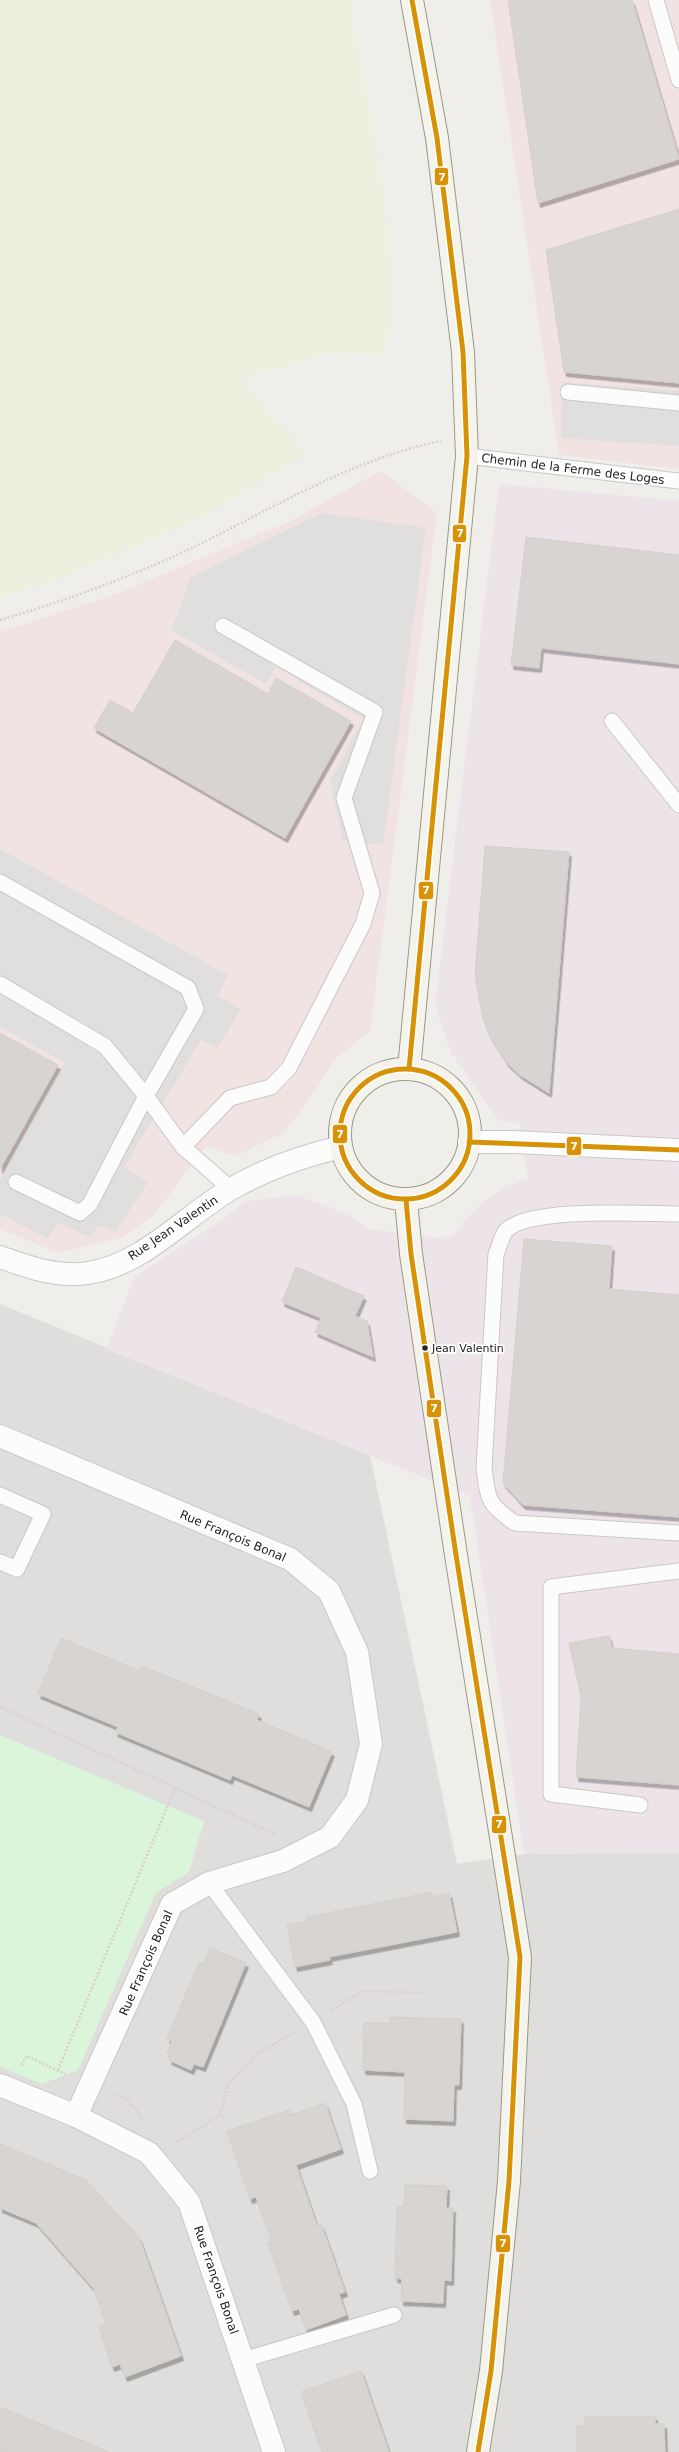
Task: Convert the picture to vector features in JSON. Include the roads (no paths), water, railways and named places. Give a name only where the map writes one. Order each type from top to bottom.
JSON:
[{"type":"main road","points":[[409,1069],[467,442],[463,352],[437,138],[412,0]]},
{"type":"main road","points":[[397,1069],[409,1069],[432,1074],[447,1084],[459,1097],[467,1112],[470,1130],[469,1142],[463,1164],[452,1179],[439,1190],[423,1197],[406,1200],[389,1198],[373,1191],[359,1181],[348,1168],[341,1147],[340,1120],[346,1105],[355,1092],[381,1073],[397,1069]]},
{"type":"main road","points":[[406,1200],[411,1254],[454,1540],[520,1957],[509,2181],[491,2371],[478,2452]]},
{"type":"street","points":[[469,1142],[514,1142],[679,1150]]},
{"type":"street","name":"Rue Jean Valentin","points":[[0,1257],[28,1267],[56,1273],[88,1273],[128,1260],[231,1189],[281,1165],[315,1153],[341,1147]]},
{"type":"street","name":"Rue François Bonal","points":[[0,1436],[290,1559],[328,1591],[357,1652],[371,1744],[357,1800],[330,1837],[283,1861],[209,1884],[172,1904],[76,2116],[149,2153],[189,2202],[274,2452]]},
{"type":"street","points":[[0,2085],[76,2116]]},
{"type":"lane","points":[[656,0],[679,80]]},
{"type":"lane","points":[[568,392],[679,403]]},
{"type":"lane","name":"Chemin de la Ferme des Loges","points":[[467,442],[679,481]]},
{"type":"lane","points":[[183,1147],[230,1098],[271,1087],[289,1068],[364,924],[372,893],[344,798],[376,712],[223,626]]},
{"type":"lane","points":[[612,721],[679,805]]},
{"type":"lane","points":[[0,882],[188,988],[196,1009],[146,1096],[90,1204],[80,1213],[16,1182]]},
{"type":"lane","points":[[0,984],[105,1046],[146,1096],[183,1147],[231,1189]]},
{"type":"lane","points":[[679,1214],[550,1214],[524,1220],[506,1231],[496,1254],[484,1468],[487,1492],[495,1509],[515,1523],[679,1533]]},
{"type":"lane","points":[[0,1495],[43,1514],[17,1569],[0,1562]]},
{"type":"lane","points":[[640,1805],[551,1794],[551,1587],[679,1571]]},
{"type":"lane","points":[[209,1884],[313,2022],[354,2104],[370,2171]]},
{"type":"lane","points":[[243,2360],[394,2315]]},
{"type":"place","name":"Jean Valentin","points":[[425,1348]]}]
